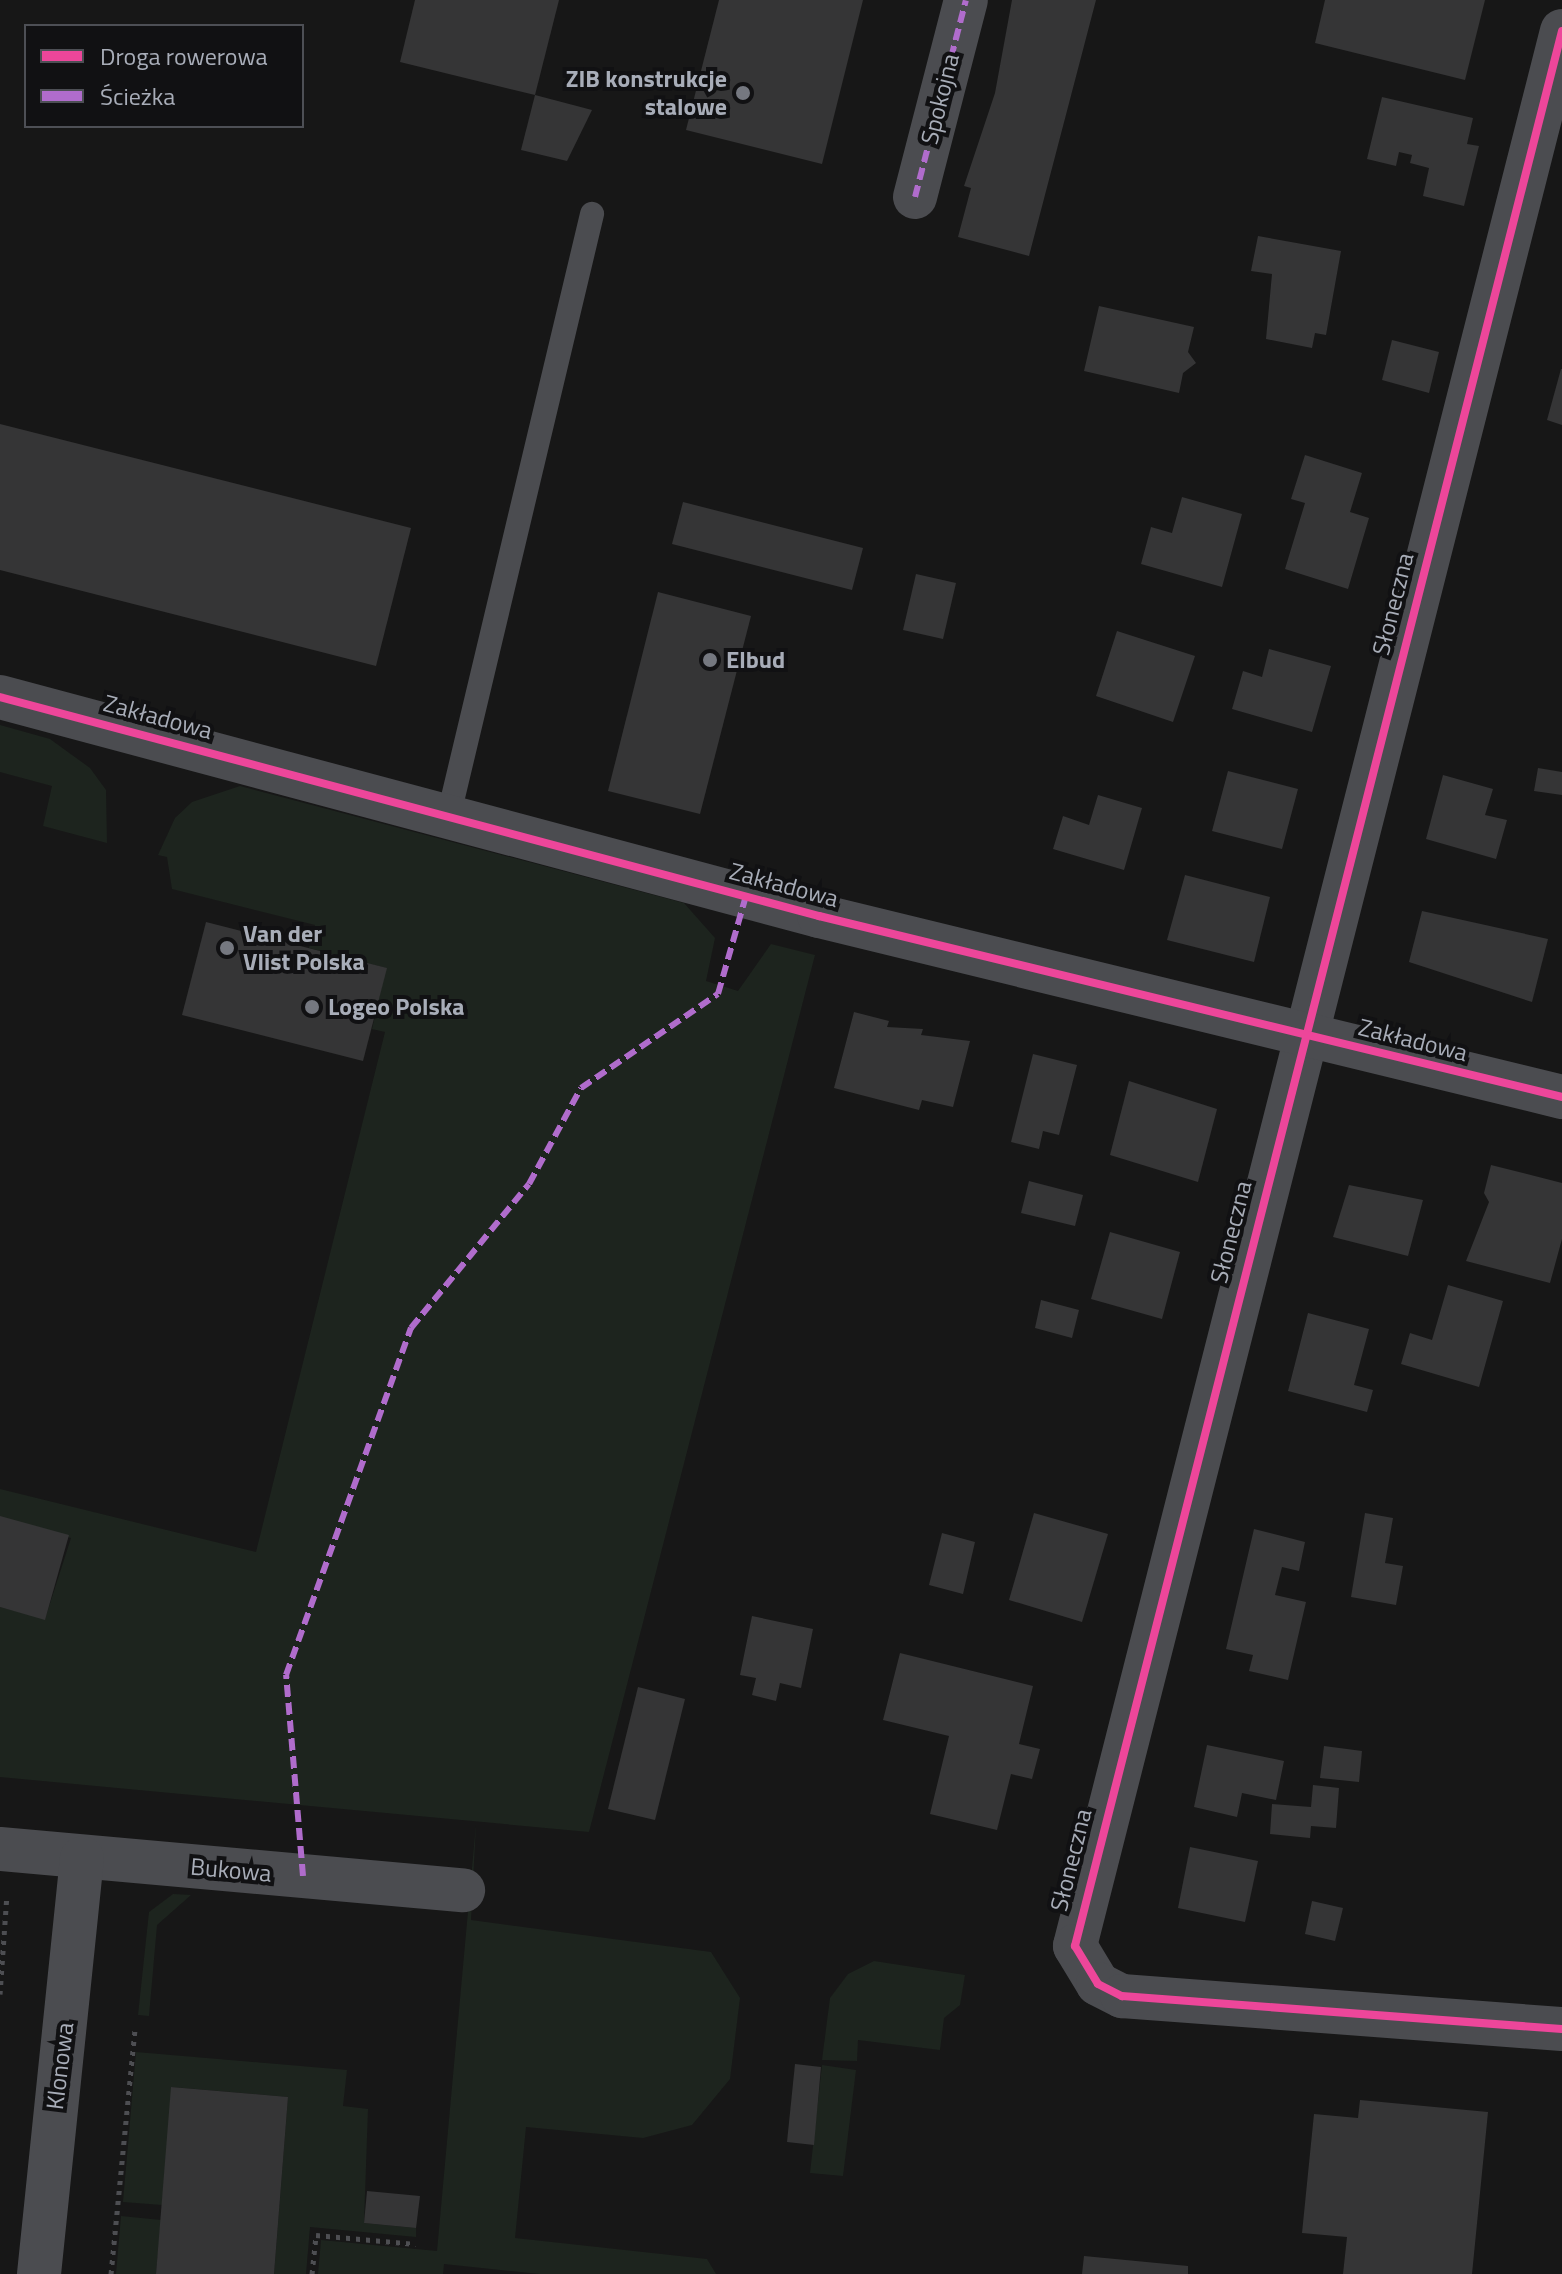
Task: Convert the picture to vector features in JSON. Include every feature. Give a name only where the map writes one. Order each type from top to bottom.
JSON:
[{"type":"street","name":"Spokojna","points":[[915,197],[966,0]]},
{"type":"street","name":"Słoneczna","points":[[1562,31],[1303,1034],[1075,1946],[1098,1984],[1122,1996],[1562,2029]]},
{"type":"street","name":"Zakładowa","points":[[0,697],[449,814],[819,916],[1562,1097]]},
{"type":"street","name":"Bukowa","points":[[5,1850],[463,1890]]},
{"type":"street","name":"Klonowa","points":[[39,2274],[82,1858]]},
{"type":"lane","points":[[449,814],[592,214]]},
{"type":"path","points":[[0,1994],[5,1850]]},
{"type":"path","points":[[111,2274],[135,2030]]},
{"type":"path","points":[[312,2274],[316,2235],[416,2244]]},
{"type":"shaded area","points":[[0,725],[50,739],[90,768],[106,790],[107,843],[43,826],[52,786],[0,772]]},
{"type":"shaded area","points":[[240,786],[684,903],[715,938],[706,981],[738,991],[771,944],[815,955],[589,1832],[0,1777],[0,1607],[45,1619],[71,1538],[0,1517],[0,1489],[256,1552],[385,1032],[372,1029],[386,968],[309,948],[315,925],[172,889],[167,857],[158,855],[175,818],[192,802]]},
{"type":"shaded area","points":[[476,1824],[471,1920],[711,1952],[740,1998],[730,2079],[692,2125],[643,2138],[526,2127],[515,2238],[707,2259],[716,2274],[540,2274],[444,2264],[443,2274],[318,2274],[321,2240],[437,2251]]},
{"type":"shaded area","points":[[173,1894],[191,1895],[157,1925],[149,2016],[138,2015],[149,1912]]},
{"type":"shaded area","points":[[874,1961],[965,1975],[960,2005],[944,2018],[940,2050],[858,2040],[857,2061],[822,2060],[830,1998],[848,1974]]},
{"type":"shaded area","points":[[136,2052],[347,2070],[343,2106],[368,2109],[364,2223],[416,2228],[416,2237],[310,2227],[306,2274],[274,2274],[288,2097],[172,2087],[162,2205],[123,2202]]},
{"type":"shaded area","points":[[822,2065],[856,2070],[843,2176],[810,2173]]},
{"type":"shaded area","points":[[121,2216],[161,2220],[156,2274],[116,2274]]},
{"type":"building","points":[[415,0],[559,0],[535,95],[400,62]]},
{"type":"building","points":[[719,0],[863,0],[822,164],[686,130]]},
{"type":"building","points":[[1012,0],[1096,0],[1029,256],[958,237],[971,188],[964,186],[995,93]]},
{"type":"building","points":[[1325,0],[1485,0],[1465,80],[1315,43]]},
{"type":"building","points":[[535,95],[592,110],[567,161],[521,150]]},
{"type":"building","points":[[1382,97],[1473,118],[1467,144],[1479,146],[1464,206],[1423,196],[1429,168],[1410,163],[1412,155],[1399,152],[1396,166],[1367,159]]},
{"type":"building","points":[[1258,236],[1341,251],[1326,335],[1315,333],[1312,348],[1266,339],[1272,274],[1251,271]]},
{"type":"building","points":[[1099,306],[1194,327],[1188,352],[1196,363],[1183,373],[1179,393],[1084,371]]},
{"type":"building","points":[[1392,340],[1439,352],[1429,393],[1382,380]]},
{"type":"building","points":[[1562,369],[1562,425],[1547,420]]},
{"type":"building","points":[[0,424],[411,528],[376,666],[0,570]]},
{"type":"building","points":[[1305,455],[1362,473],[1350,512],[1369,518],[1348,589],[1285,569],[1305,503],[1291,499]]},
{"type":"building","points":[[1182,497],[1242,514],[1222,587],[1141,564],[1151,527],[1172,533]]},
{"type":"building","points":[[683,502],[863,548],[852,590],[672,544]]},
{"type":"building","points":[[916,574],[956,583],[943,639],[903,630]]},
{"type":"building","points":[[658,592],[751,616],[700,814],[608,791]]},
{"type":"building","points":[[1117,631],[1195,656],[1173,722],[1096,696]]},
{"type":"building","points":[[1269,649],[1331,666],[1312,732],[1232,709],[1243,671],[1262,677]]},
{"type":"building","points":[[1538,768],[1562,772],[1562,795],[1534,791]]},
{"type":"building","points":[[1228,771],[1298,789],[1282,849],[1212,831]]},
{"type":"building","points":[[1443,775],[1493,789],[1485,815],[1507,820],[1496,859],[1426,839]]},
{"type":"building","points":[[1098,795],[1142,808],[1124,870],[1053,849],[1063,816],[1089,825]]},
{"type":"building","points":[[1185,875],[1270,897],[1254,962],[1167,940]]},
{"type":"building","points":[[1422,911],[1548,939],[1532,1002],[1409,962]]},
{"type":"building","points":[[206,922],[387,968],[363,1061],[182,1015]]},
{"type":"building","points":[[854,1012],[889,1021],[887,1027],[923,1029],[921,1035],[970,1041],[953,1107],[922,1100],[919,1110],[834,1088]]},
{"type":"building","points":[[1033,1054],[1077,1065],[1059,1135],[1043,1131],[1039,1149],[1011,1142]]},
{"type":"building","points":[[1129,1081],[1217,1109],[1198,1182],[1110,1155]]},
{"type":"building","points":[[1491,1165],[1562,1183],[1562,1239],[1550,1283],[1466,1261],[1489,1202],[1484,1193]]},
{"type":"building","points":[[1029,1181],[1083,1195],[1075,1226],[1021,1213]]},
{"type":"building","points":[[1349,1185],[1423,1200],[1408,1256],[1333,1237]]},
{"type":"building","points":[[1110,1232],[1180,1252],[1162,1319],[1091,1299]]},
{"type":"building","points":[[1448,1285],[1503,1301],[1479,1387],[1401,1364],[1410,1333],[1432,1340]]},
{"type":"building","points":[[1041,1300],[1079,1310],[1072,1338],[1035,1328]]},
{"type":"building","points":[[1308,1313],[1369,1329],[1354,1385],[1373,1390],[1367,1412],[1288,1391]]},
{"type":"building","points":[[1034,1513],[1108,1534],[1082,1622],[1009,1600]]},
{"type":"building","points":[[1365,1513],[1393,1518],[1385,1563],[1403,1566],[1396,1605],[1351,1597]]},
{"type":"building","points":[[0,1516],[69,1535],[45,1620],[0,1607]]},
{"type":"building","points":[[1254,1529],[1305,1542],[1299,1571],[1282,1567],[1275,1595],[1306,1602],[1288,1680],[1249,1671],[1253,1655],[1226,1649]]},
{"type":"building","points":[[942,1533],[975,1542],[963,1594],[929,1585]]},
{"type":"building","points":[[752,1616],[813,1629],[801,1688],[780,1683],[776,1701],[752,1695],[756,1678],[740,1675]]},
{"type":"building","points":[[900,1653],[1033,1686],[1019,1744],[1040,1749],[1032,1779],[1011,1774],[997,1830],[930,1814],[949,1736],[883,1720]]},
{"type":"building","points":[[638,1687],[685,1699],[655,1820],[608,1809]]},
{"type":"building","points":[[1207,1745],[1284,1761],[1276,1800],[1242,1793],[1237,1817],[1194,1807]]},
{"type":"building","points":[[1324,1746],[1362,1751],[1359,1782],[1320,1778]]},
{"type":"building","points":[[1313,1785],[1339,1788],[1336,1828],[1311,1826],[1310,1838],[1270,1834],[1272,1804],[1311,1807]]},
{"type":"building","points":[[1190,1847],[1258,1861],[1245,1922],[1178,1908]]},
{"type":"building","points":[[1312,1901],[1343,1908],[1335,1941],[1305,1934]]},
{"type":"building","points":[[795,2064],[821,2067],[814,2145],[787,2142]]},
{"type":"building","points":[[171,2087],[288,2097],[274,2274],[156,2274]]},
{"type":"building","points":[[1360,2100],[1488,2112],[1472,2274],[1343,2274],[1347,2237],[1302,2233],[1314,2114],[1358,2118]]},
{"type":"building","points":[[367,2191],[420,2196],[416,2228],[364,2223]]},
{"type":"building","points":[[1084,2256],[1188,2266],[1188,2274],[1082,2274]]},
{"type":"marked path","points":[[915,197],[966,0]]},
{"type":"marked path","points":[[303,1876],[286,1675],[411,1328],[529,1184],[581,1088],[718,994],[746,896]]},
{"type":"cycle path","points":[[1562,31],[1075,1946],[1098,1984],[1122,1996],[1562,2029]]},
{"type":"cycle path","points":[[0,697],[819,916],[1562,1097]]},
{"type":"place","name":"ZIB konstrukcje stalowe","points":[[743,93]]},
{"type":"place","name":"Elbud","points":[[710,660]]},
{"type":"place","name":"Van der Vlist Polska","points":[[227,948]]},
{"type":"place","name":"Logeo Polska","points":[[312,1007]]}]
